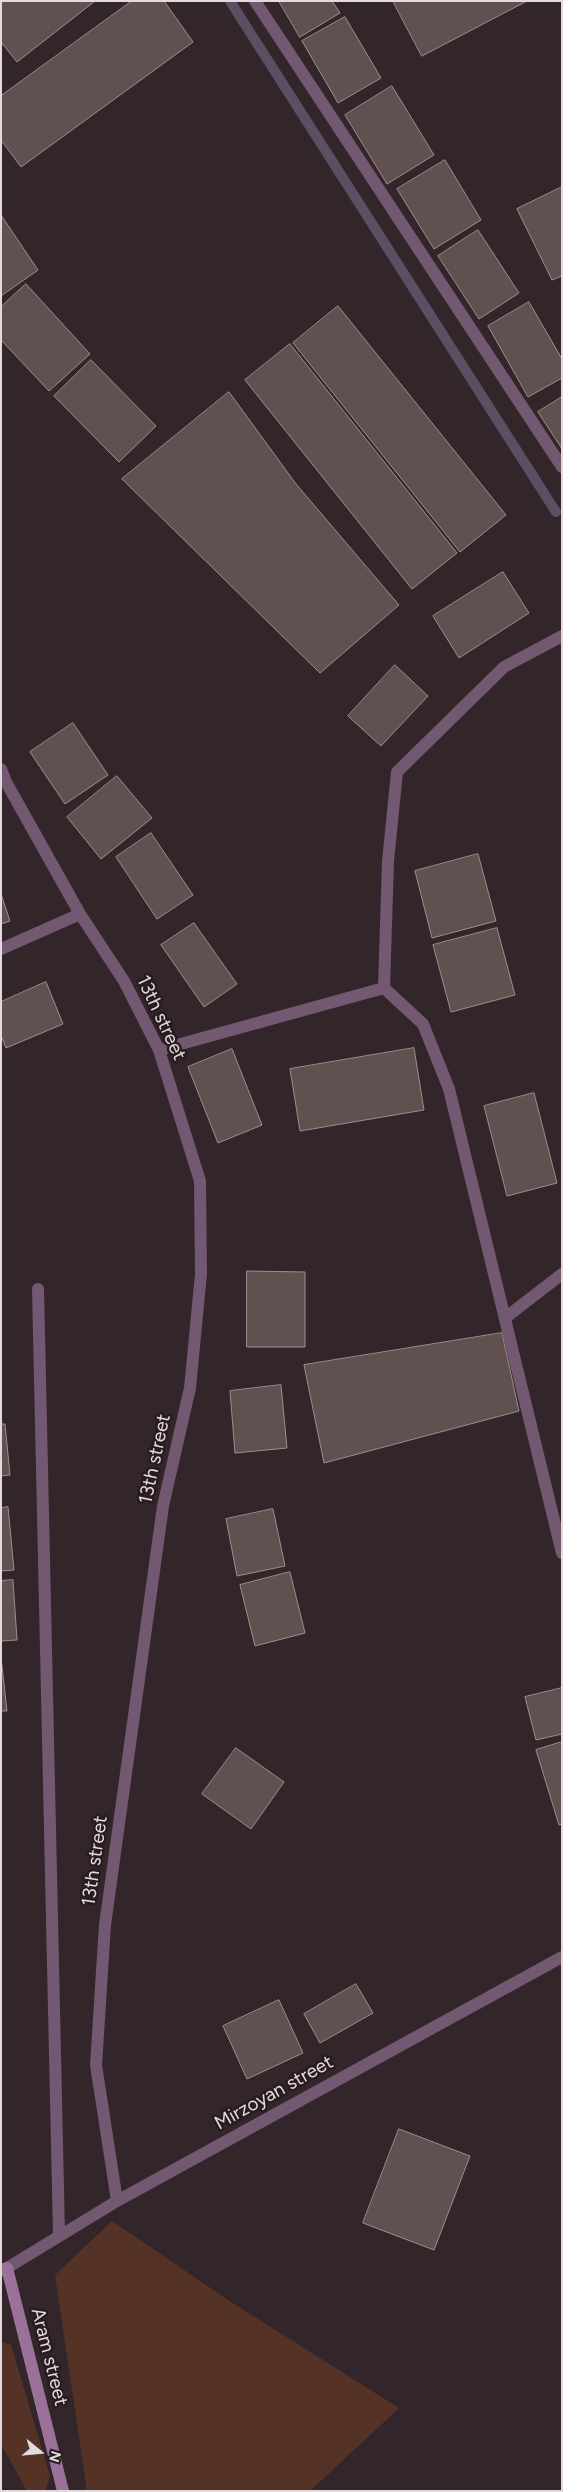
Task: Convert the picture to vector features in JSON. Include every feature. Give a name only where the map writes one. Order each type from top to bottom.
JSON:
[{"type":"main road","name":"Aram street","points":[[4,2269],[63,2491]]},
{"type":"street","points":[[255,1],[562,467]]},
{"type":"street","points":[[562,636],[504,667],[397,772],[388,861],[384,988],[422,1024],[449,1089],[562,1553]]},
{"type":"street","name":"13th street","points":[[1,769],[6,782],[80,914],[124,980],[159,1050],[200,1182],[200,1274],[190,1388],[163,1506],[105,1925],[96,2065],[116,2200]]},
{"type":"street","points":[[1,949],[80,914]]},
{"type":"street","points":[[159,1050],[384,988]]},
{"type":"street","points":[[504,1318],[562,1274]]},
{"type":"street","points":[[38,1289],[59,2234]]},
{"type":"street","name":"Mirzoyan street","points":[[4,2269],[116,2200],[562,1957]]},
{"type":"shaded area","points":[[112,2221],[231,2302],[399,2408],[310,2491],[87,2491],[55,2275]]},
{"type":"shaded area","points":[[1,2342],[11,2345],[50,2476],[45,2491],[27,2491],[1,2444]]},
{"type":"building","points":[[1,1],[95,1],[17,62],[1,42]]},
{"type":"building","points":[[132,1],[164,1],[193,42],[21,167],[1,140],[1,96]]},
{"type":"building","points":[[279,1],[332,1],[340,13],[300,37]]},
{"type":"building","points":[[393,1],[527,1],[422,56]]},
{"type":"building","points":[[345,17],[381,78],[338,103],[302,41]]},
{"type":"building","points":[[392,86],[434,155],[387,184],[345,115]]},
{"type":"building","points":[[445,160],[481,220],[434,249],[397,189]]},
{"type":"building","points":[[562,187],[562,276],[552,280],[517,209]]},
{"type":"building","points":[[1,215],[38,270],[1,296]]},
{"type":"building","points":[[478,230],[519,293],[479,319],[438,256]]},
{"type":"building","points":[[26,284],[90,354],[49,391],[1,340],[1,307]]},
{"type":"building","points":[[529,302],[562,359],[562,378],[528,397],[488,326]]},
{"type":"building","points":[[338,306],[506,515],[460,552],[293,343]]},
{"type":"building","points":[[290,344],[457,553],[412,589],[245,380]]},
{"type":"building","points":[[91,360],[156,426],[119,462],[54,396]]},
{"type":"building","points":[[229,392],[296,484],[399,605],[320,673],[122,479]]},
{"type":"building","points":[[562,397],[562,449],[538,412]]},
{"type":"building","points":[[503,572],[529,613],[459,658],[433,616]]},
{"type":"building","points":[[395,665],[428,696],[381,746],[348,716]]},
{"type":"building","points":[[73,723],[108,775],[65,804],[30,752]]},
{"type":"building","points":[[117,776],[152,818],[101,859],[67,817]]},
{"type":"building","points":[[151,833],[193,895],[157,919],[116,857]]},
{"type":"building","points":[[478,854],[496,921],[432,938],[415,871]]},
{"type":"building","points":[[1,894],[10,921],[1,924]]},
{"type":"building","points":[[194,923],[237,984],[204,1007],[161,945]]},
{"type":"building","points":[[497,928],[515,995],[451,1012],[433,945]]},
{"type":"building","points":[[46,982],[63,1024],[6,1048],[1,1036],[1,1002]]},
{"type":"building","points":[[414,1048],[424,1110],[300,1131],[290,1069]]},
{"type":"building","points":[[232,1049],[262,1125],[218,1143],[188,1067]]},
{"type":"building","points":[[534,1093],[557,1183],[507,1196],[484,1106]]},
{"type":"building","points":[[247,1271],[305,1272],[305,1347],[247,1347]]},
{"type":"building","points":[[502,1333],[519,1411],[324,1463],[304,1365]]},
{"type":"building","points":[[281,1385],[287,1448],[235,1453],[230,1391]]},
{"type":"building","points":[[1,1424],[5,1424],[10,1475],[1,1476]]},
{"type":"building","points":[[8,1507],[14,1570],[1,1571],[1,1508]]},
{"type":"building","points":[[273,1509],[285,1566],[237,1576],[226,1519]]},
{"type":"building","points":[[290,1572],[305,1633],[255,1646],[240,1585]]},
{"type":"building","points":[[13,1580],[17,1640],[1,1641],[1,1581]]},
{"type":"building","points":[[1,1657],[7,1711],[1,1711]]},
{"type":"building","points":[[562,1688],[562,1734],[536,1740],[525,1697]]},
{"type":"building","points":[[562,1742],[562,1824],[559,1825],[536,1750]]},
{"type":"building","points":[[236,1748],[284,1782],[251,1829],[202,1794]]},
{"type":"building","points":[[356,1984],[373,2013],[320,2043],[304,2014]]},
{"type":"building","points":[[279,2000],[303,2053],[247,2079],[223,2026]]},
{"type":"building","points":[[399,2129],[470,2156],[434,2250],[363,2223]]},
{"type":"waterway","points":[[230,1],[556,512]]}]
